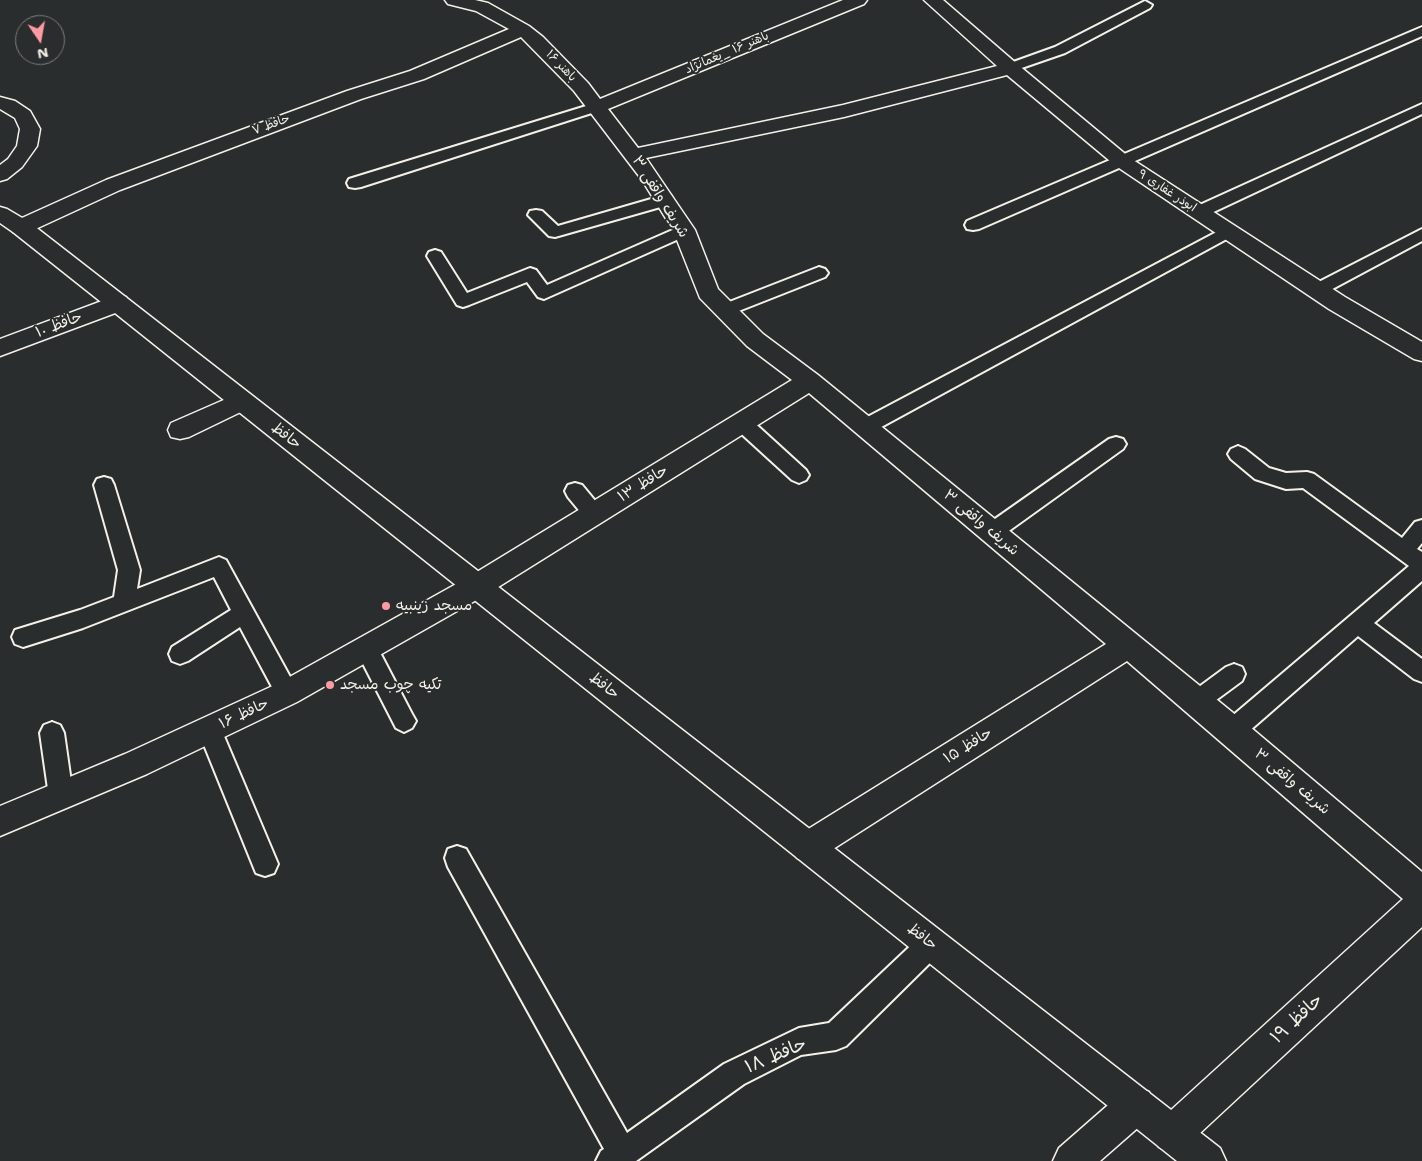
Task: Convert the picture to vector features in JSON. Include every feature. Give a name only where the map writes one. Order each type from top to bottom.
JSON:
[{"type":"street","name":"باهنر ۱۶","points":[[454,0],[482,7],[523,30],[537,41],[575,80],[596,107]]},
{"type":"street","points":[[482,7],[501,0]]},
{"type":"street","name":"باهنر ۱۶ _یغمانژاد","points":[[596,107],[858,0]]},
{"type":"street","name":"ابوذر غفاری ۹","points":[[933,0],[1010,68],[1123,162],[1316,290],[1422,353]]},
{"type":"street","name":"حافظ ۷","points":[[11,221],[122,182],[354,95],[417,75],[523,30]]},
{"type":"street","points":[[633,154],[844,111],[1010,68]]},
{"type":"street","points":[[0,103],[8,105],[23,116],[30,129],[27,146],[15,163],[0,175]]},
{"type":"street","name":"شریف واقفی ۳","points":[[596,107],[633,154],[684,230],[708,293],[755,340],[810,381],[1232,731],[1422,893]]},
{"type":"street","name":"حافظ","points":[[11,221],[118,302],[1207,1161]]},
{"type":"street","name":"حافظ ۱۰","points":[[0,348],[118,302]]},
{"type":"street","name":"حافظ ۱۳","points":[[477,586],[810,381]]},
{"type":"street","points":[[180,430],[242,401]]},
{"type":"street","name":"حافظ ۱۶","points":[[0,821],[210,730],[287,693],[477,586]]},
{"type":"street","name":"حافظ ۱۵","points":[[808,847],[1128,645]]},
{"type":"street","name":"حافظ ۱۹","points":[[1172,1134],[1422,904]]},
{"type":"street","points":[[1072,1161],[1136,1105]]},
{"type":"lane","points":[[1010,68],[1060,50],[1145,5]]},
{"type":"lane","points":[[973,225],[1123,162],[1422,31]]},
{"type":"lane","points":[[355,183],[596,107]]},
{"type":"lane","points":[[1199,212],[1422,108]]},
{"type":"lane","points":[[536,215],[555,232],[665,200]]},
{"type":"lane","points":[[435,256],[463,301],[530,274],[544,293],[684,230]]},
{"type":"lane","points":[[865,427],[1228,231]]},
{"type":"lane","points":[[1316,290],[1422,234]]},
{"type":"lane","points":[[725,310],[819,273]]},
{"type":"lane","points":[[742,423],[799,475]]},
{"type":"lane","points":[[992,532],[1116,444]]},
{"type":"lane","points":[[1232,731],[1422,566],[1307,480],[1286,481],[1262,474],[1238,454]]},
{"type":"lane","points":[[104,485],[129,570],[124,603]]},
{"type":"lane","points":[[575,491],[594,514]]},
{"type":"lane","points":[[1403,551],[1422,528]]},
{"type":"lane","points":[[23,637],[83,619],[219,566],[287,693]]},
{"type":"lane","points":[[180,654],[244,613]]},
{"type":"lane","points":[[1358,623],[1422,672]]},
{"type":"lane","points":[[366,648],[404,721]]},
{"type":"lane","points":[[1196,702],[1234,674]]},
{"type":"lane","points":[[210,730],[265,864]]},
{"type":"lane","points":[[52,733],[61,796]]},
{"type":"lane","points":[[457,858],[617,1157]]},
{"type":"lane","name":"حافظ ۱۸","points":[[617,1157],[734,1074],[799,1042],[836,1036],[931,944]]},
{"type":"place","name":"مسجد زینبیه","points":[[386,606]]},
{"type":"place","name":"تکیه چوب مسجد","points":[[330,685]]}]
